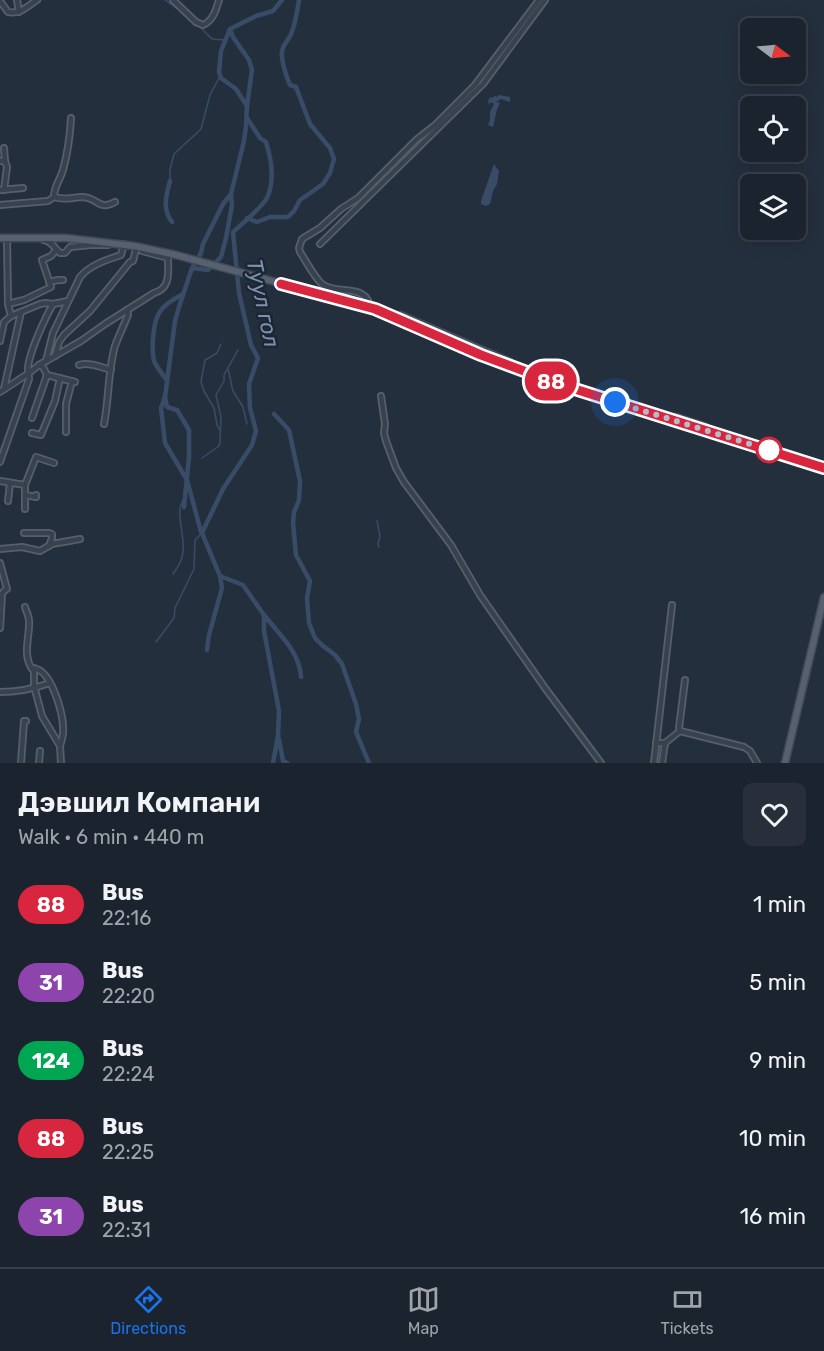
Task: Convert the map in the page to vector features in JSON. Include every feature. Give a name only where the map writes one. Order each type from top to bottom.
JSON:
[{"type":"main road","points":[[2,239],[54,234],[82,235],[126,241],[176,253],[375,309],[481,355],[559,384],[824,466]]},
{"type":"main road","points":[[2,239],[34,238],[92,242],[176,253]]},
{"type":"main road","points":[[281,282],[369,303],[518,365],[597,393],[824,466]]},
{"type":"main road","points":[[784,763],[824,597]]},
{"type":"street","points":[[17,0],[19,12]]},
{"type":"street","points":[[0,1],[8,12],[14,14],[37,0]]},
{"type":"street","points":[[173,0],[196,22],[203,25],[208,23],[215,14],[219,0]]},
{"type":"street","points":[[369,303],[367,297],[361,293],[329,287],[321,282],[300,252],[302,240],[358,198],[475,85],[539,0]]},
{"type":"street","points":[[320,244],[483,84],[545,0]]},
{"type":"street","points":[[0,205],[48,201],[54,197],[69,146],[71,118]]},
{"type":"street","points":[[4,147],[2,161],[7,167],[2,190],[23,188]]},
{"type":"street","points":[[54,197],[63,200],[83,197],[106,206],[115,202]]},
{"type":"street","points":[[34,238],[50,241],[60,253],[65,253],[70,247],[92,242]]},
{"type":"street","points":[[2,239],[11,316]]},
{"type":"street","points":[[46,361],[52,333],[84,272],[99,263],[121,255],[124,245]]},
{"type":"street","points":[[2,391],[39,365],[162,290],[166,284],[168,258],[135,248],[133,261],[135,268]]},
{"type":"street","points":[[8,304],[24,300],[51,287],[42,260],[57,250]]},
{"type":"street","points":[[55,356],[59,342],[64,335],[90,311],[133,261]]},
{"type":"street","points":[[49,282],[63,280]]},
{"type":"street","points":[[0,341],[4,322],[11,316],[43,303],[68,301]]},
{"type":"street","points":[[0,462],[29,379],[28,368],[32,354],[53,304]]},
{"type":"street","points":[[104,424],[116,345],[128,315],[127,310]]},
{"type":"street","points":[[2,391],[21,312]]},
{"type":"street","points":[[32,418],[47,375],[43,367],[39,365]]},
{"type":"street","points":[[79,365],[92,365],[111,370]]},
{"type":"street","points":[[47,375],[73,382],[66,404],[66,432]]},
{"type":"street","points":[[32,433],[41,435],[55,401],[60,378]]},
{"type":"street","points":[[381,396],[384,433],[396,468],[413,495],[451,545],[480,595],[601,763]]},
{"type":"street","points":[[25,509],[25,485],[36,457],[54,463]]},
{"type":"street","points":[[0,481],[25,485]]},
{"type":"street","points":[[8,501],[10,483]]},
{"type":"street","points":[[25,495],[36,497],[36,495]]},
{"type":"street","points":[[24,532],[49,532],[52,538],[49,546]]},
{"type":"street","points":[[0,549],[22,547],[40,551],[49,546],[80,539]]},
{"type":"street","points":[[0,563],[7,589],[2,594],[0,628]]},
{"type":"street","points":[[654,763],[672,605]]},
{"type":"street","points":[[25,607],[30,619],[27,650],[29,666],[42,671],[50,683],[63,719],[61,763]]},
{"type":"street","points":[[34,668],[35,688],[42,716],[60,746]]},
{"type":"street","points":[[680,731],[685,680]]},
{"type":"street","points":[[0,692],[20,692],[50,683]]},
{"type":"street","points":[[24,720],[26,721],[22,763],[24,720]]},
{"type":"street","points":[[656,743],[665,743],[680,731]]},
{"type":"street","points":[[680,731],[744,747],[750,751],[758,763]]},
{"type":"street","points":[[662,763],[665,743]]},
{"type":"street","points":[[39,763],[40,751]]},
{"type":"water","points":[[499,95],[510,97],[510,102],[501,99],[496,102],[500,103],[493,127],[488,125],[494,104],[491,102],[489,105],[488,100]]},
{"type":"water","points":[[494,164],[499,171],[497,184],[490,204],[486,206],[481,204],[481,201]]},
{"type":"waterway","points":[[165,0],[186,15]]},
{"type":"waterway","points":[[192,268],[208,270],[221,257],[232,205],[231,194],[244,141],[252,70],[249,60],[230,29],[256,16],[273,11],[282,0]]},
{"type":"waterway","points":[[247,218],[257,222],[270,217],[288,217],[300,200],[323,184],[330,173],[334,159],[330,148],[310,124],[296,87],[290,85],[285,73],[283,49],[293,30],[299,0]]},
{"type":"waterway","points":[[190,19],[212,39],[225,40]]},
{"type":"waterway","points":[[230,29],[221,51],[219,72],[221,78],[236,89],[247,106]]},
{"type":"waterway","points":[[170,181],[174,154],[201,129],[210,95],[220,76]]},
{"type":"waterway","name":"Туул гол","points":[[247,118],[260,138],[266,142],[271,170],[271,184],[267,198],[233,232],[239,293],[251,345],[258,358],[249,384],[250,408],[256,431],[252,445],[223,489],[202,533],[220,576],[243,585],[264,615],[264,631],[279,711],[278,736],[273,763]]},
{"type":"waterway","points":[[170,181],[166,207],[172,222]]},
{"type":"waterway","points":[[184,507],[189,430],[177,410],[167,407],[165,397],[175,321],[192,268],[223,204],[231,194]]},
{"type":"waterway","points":[[167,380],[154,361],[154,327],[163,307],[183,294]]},
{"type":"waterway","points":[[220,430],[214,408],[201,382],[205,360],[217,353],[221,344]]},
{"type":"waterway","points":[[202,458],[219,446],[221,417],[216,395],[238,350]]},
{"type":"waterway","points":[[228,369],[233,391],[243,407],[247,424]]},
{"type":"waterway","points":[[165,397],[161,408],[165,443],[187,480],[201,532]]},
{"type":"waterway","name":"Туул гол","points":[[274,414],[289,430],[300,481],[299,500],[294,512],[293,523],[296,555],[310,581],[307,598],[309,623],[315,638],[342,664],[356,704],[359,719],[356,732],[369,763]]},
{"type":"waterway","points":[[173,574],[181,561],[183,549],[180,511],[185,497]]},
{"type":"waterway","points":[[377,521],[380,536],[379,547]]},
{"type":"waterway","points":[[156,642],[174,618],[175,608],[194,569],[195,540],[202,533]]},
{"type":"waterway","points":[[207,650],[222,588],[220,576]]},
{"type":"waterway","points":[[264,615],[293,651],[301,677]]},
{"type":"waterway","name":"Туул гол","points":[[279,739],[283,761],[287,763]]},
{"type":"bus line","name":"88","points":[[281,284],[375,309],[481,355],[559,384],[824,468]]},
{"type":"route","points":[[615,402],[769,450]]}]
